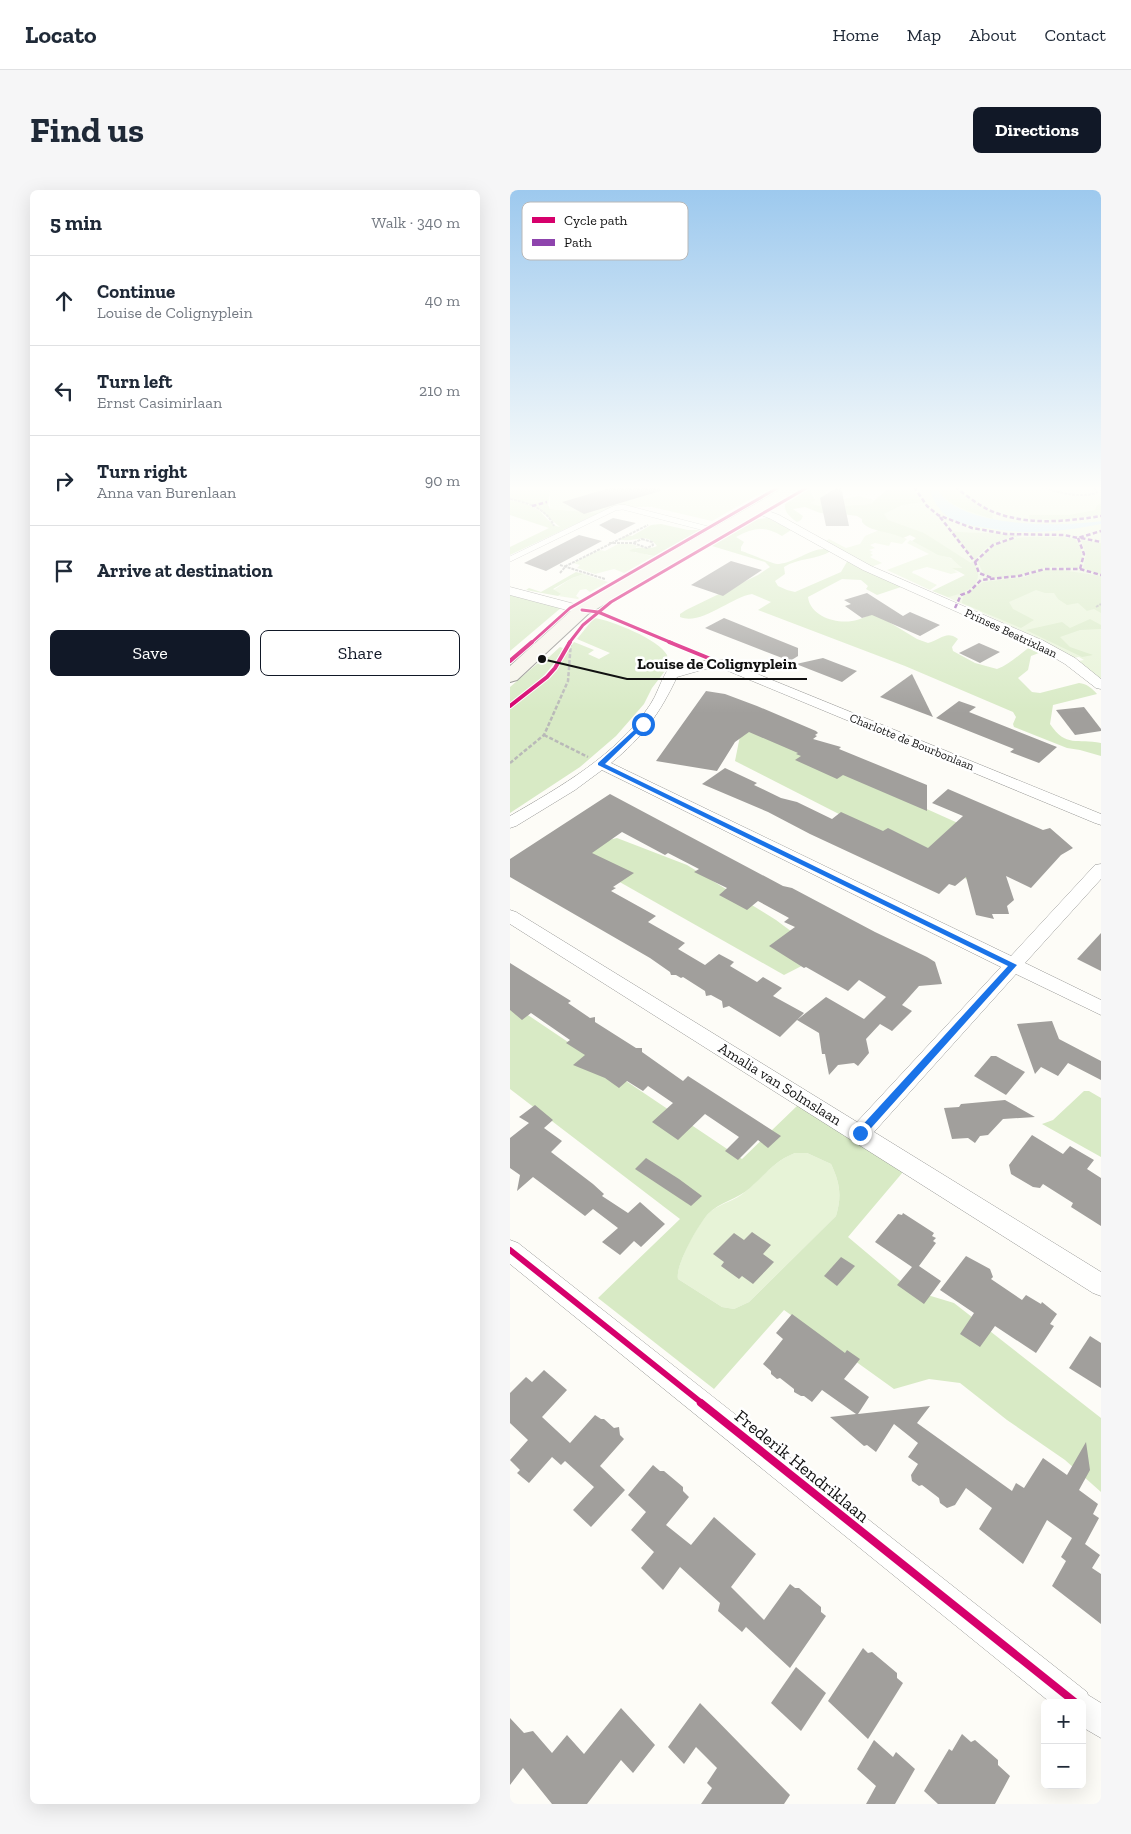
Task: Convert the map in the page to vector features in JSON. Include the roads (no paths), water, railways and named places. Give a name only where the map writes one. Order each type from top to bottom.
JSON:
[{"type":"main road","points":[[510,676],[582,610],[663,562]]},
{"type":"street","name":"Prinses Beatrixlaan","points":[[857,562],[875,572],[1040,644],[1070,661],[1101,685]]},
{"type":"street","points":[[510,592],[582,610]]},
{"type":"street","points":[[510,824],[601,764],[643,724],[657,706],[672,674],[704,665],[723,664]]},
{"type":"street","name":"Charlotte de Bourbonlaan","points":[[723,664],[1101,820]]},
{"type":"street","points":[[601,764],[1101,1008]]},
{"type":"street","points":[[860,1133],[1101,869]]},
{"type":"street","name":"Amalia van Solmslaan","points":[[510,916],[1101,1285]]},
{"type":"street","name":"Frederik Hendriklaan","points":[[510,1250],[1071,1699]]},
{"type":"street","points":[[1086,1711],[1101,1722]]},
{"type":"place","name":"Louise de Colignyplein","points":[[542,659]]}]
